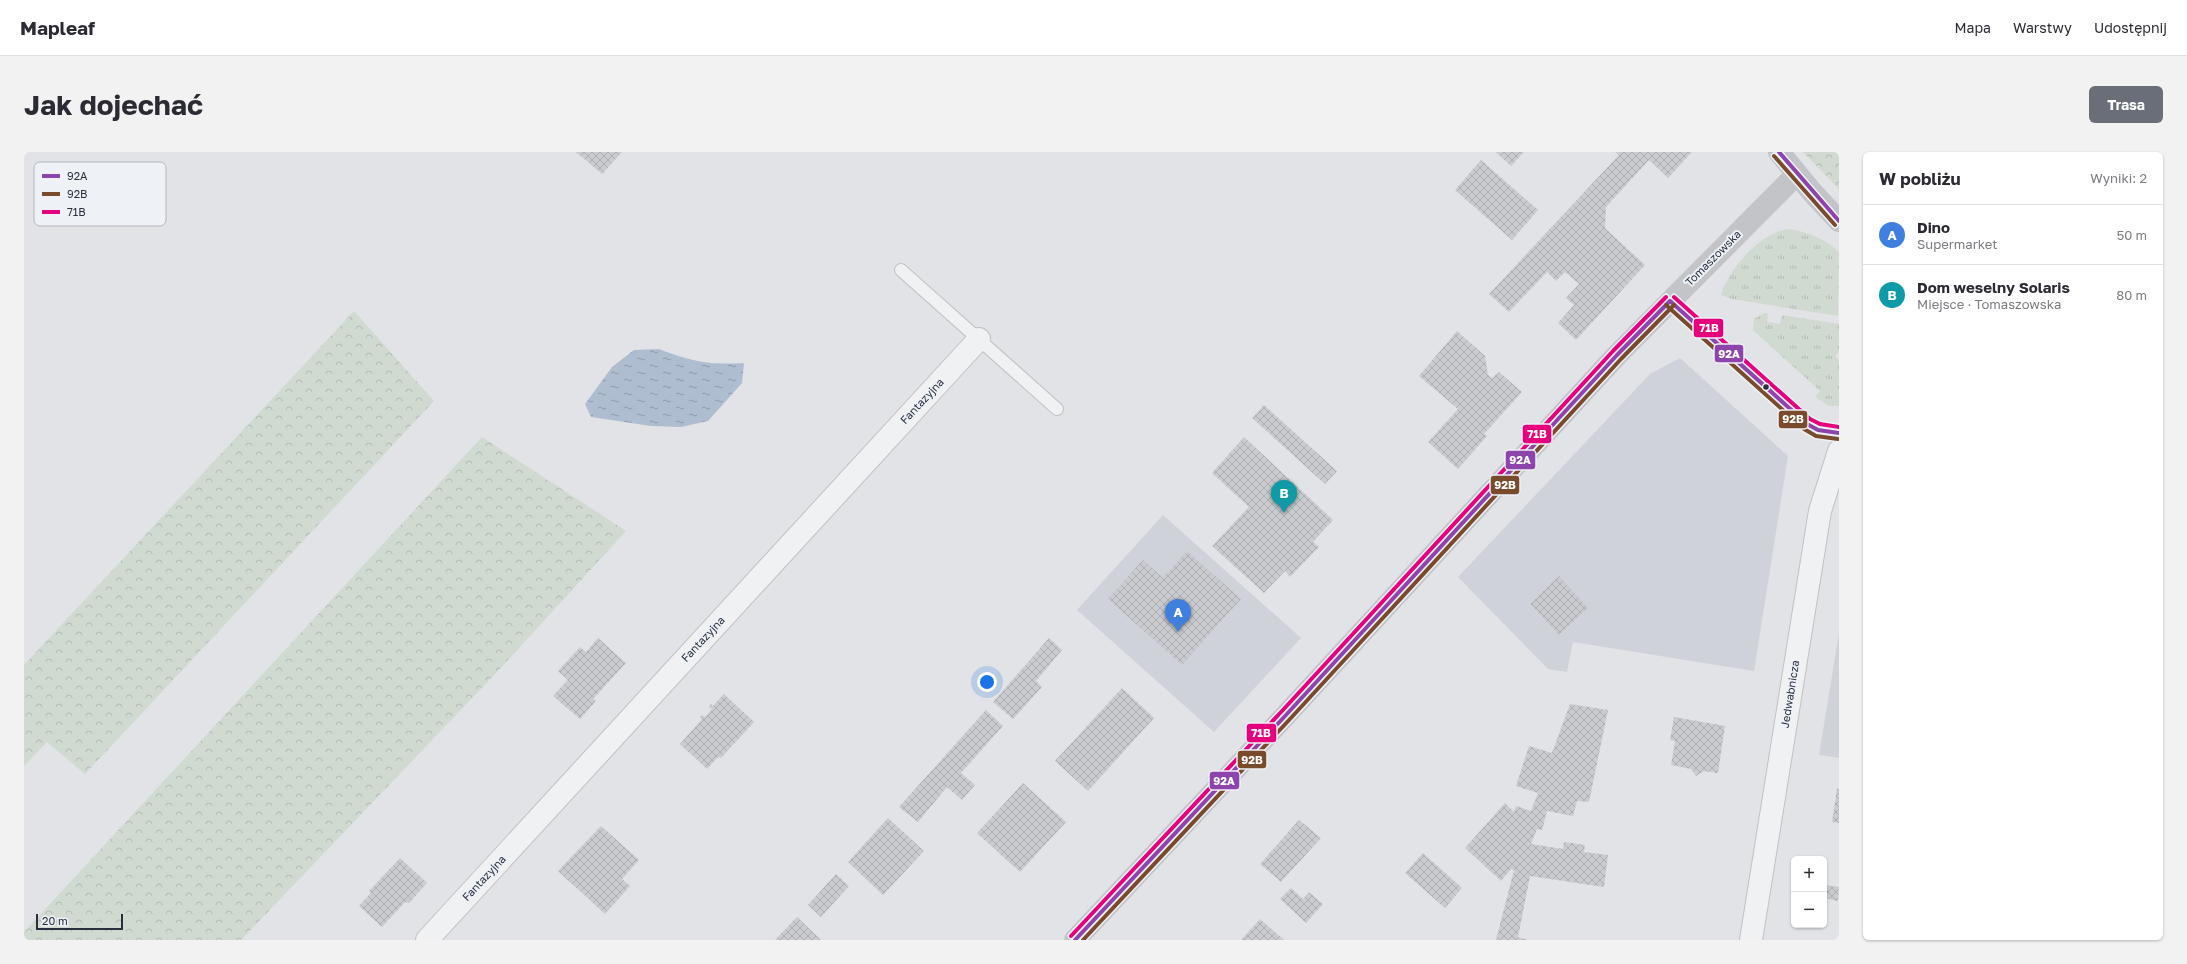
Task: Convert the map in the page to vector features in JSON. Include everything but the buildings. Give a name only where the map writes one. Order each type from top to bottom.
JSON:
[{"type":"street","points":[[1779,152],[1839,221]]},
{"type":"street","name":"Tomaszowska","points":[[1075,940],[1286,715],[1617,355],[1797,174]]},
{"type":"street","name":"Fantazyjna","points":[[427,940],[979,339]]},
{"type":"street","name":"Jedwabnicza","points":[[1751,940],[1820,511],[1839,451]]},
{"type":"lane","points":[[901,270],[1057,408]]},
{"type":"lane","points":[[1670,301],[1807,424],[1818,430],[1839,434]]},
{"type":"shaded area","points":[[1680,358],[1788,456],[1754,671],[1573,642],[1567,672],[1548,669],[1458,577],[1650,374]]},
{"type":"shaded area","points":[[1163,515],[1301,638],[1214,732],[1077,610]]},
{"type":"shaded area","points":[[1839,633],[1839,758],[1819,755]]},
{"type":"green space","points":[[1803,152],[1839,152],[1839,189]]},
{"type":"green space","points":[[1789,229],[1816,237],[1828,243],[1839,252],[1838,316],[1732,299],[1721,295],[1731,274],[1747,253],[1767,237]]},
{"type":"green space","points":[[354,311],[434,401],[85,774],[47,742],[24,766],[24,665]]},
{"type":"green space","points":[[1764,313],[1768,313],[1767,322],[1780,324],[1782,315],[1839,324],[1839,352],[1835,356],[1839,360],[1839,406],[1829,406],[1815,397],[1820,391],[1753,330],[1754,319]]},
{"type":"green space","points":[[482,437],[626,531],[497,672],[241,940],[24,940],[24,932]]},
{"type":"water","points":[[659,349],[701,362],[744,363],[742,383],[708,421],[681,427],[651,426],[591,417],[585,404],[612,367],[634,350]]},
{"type":"transit line","name":"92A","points":[[1779,152],[1839,221]]},
{"type":"transit line","name":"92B","points":[[1774,156],[1835,225]]},
{"type":"transit line","name":"71B","points":[[1071,936],[1282,711],[1613,351],[1666,297]]},
{"type":"transit line","name":"71B","points":[[1674,297],[1810,419],[1820,424],[1839,427]]},
{"type":"transit line","name":"92A","points":[[1670,301],[1807,424],[1818,430],[1839,433]]},
{"type":"transit line","name":"92A","points":[[1075,940],[1286,715],[1617,355],[1670,301]]},
{"type":"transit line","name":"92B","points":[[1666,305],[1804,429],[1816,436],[1838,439]]},
{"type":"transit line","name":"92B","points":[[1083,940],[1290,719],[1621,359],[1674,305]]},
{"type":"place","name":"Dom weselny Solaris","points":[[1284,513]]},
{"type":"place","name":"Dino","points":[[1178,632]]}]
